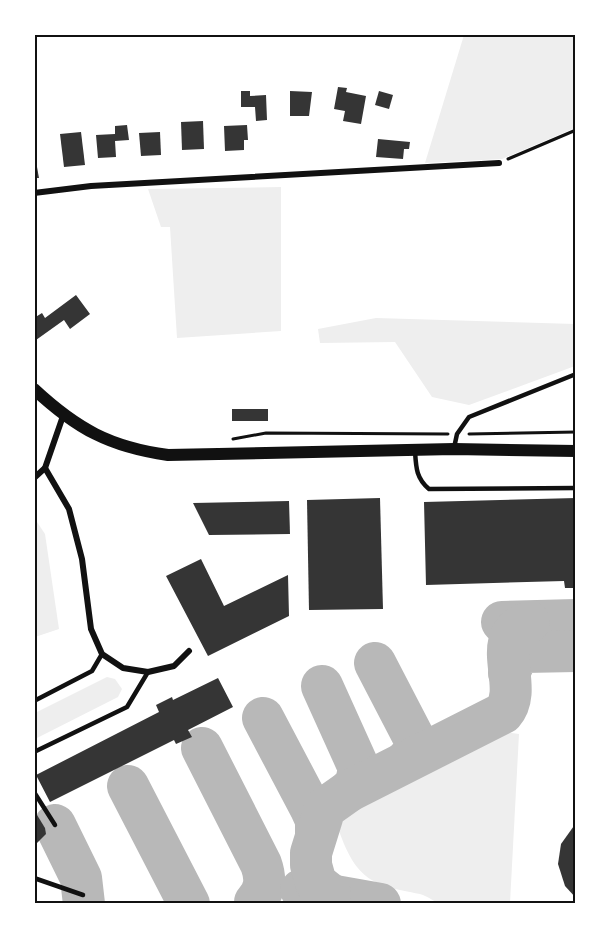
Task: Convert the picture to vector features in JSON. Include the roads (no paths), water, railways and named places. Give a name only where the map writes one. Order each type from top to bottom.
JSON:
[{"type":"main road","points":[[34,389],[63,417],[104,441],[137,451],[168,455],[454,449],[576,451]]},
{"type":"street","points":[[34,192],[91,186],[499,162]]},
{"type":"street","points":[[34,478],[45,468],[63,417]]},
{"type":"street","points":[[45,468],[69,509],[82,559],[91,629],[102,654],[123,668],[148,672],[174,666],[189,651]]},
{"type":"lane","points":[[454,449],[457,434],[469,417],[576,374]]},
{"type":"lane","points":[[415,450],[420,481],[429,489],[576,488]]},
{"type":"lane","points":[[34,701],[92,671],[102,654]]},
{"type":"lane","points":[[34,752],[127,707],[148,672]]},
{"type":"lane","points":[[34,792],[55,825]]},
{"type":"lane","points":[[34,878],[83,896]]}]
